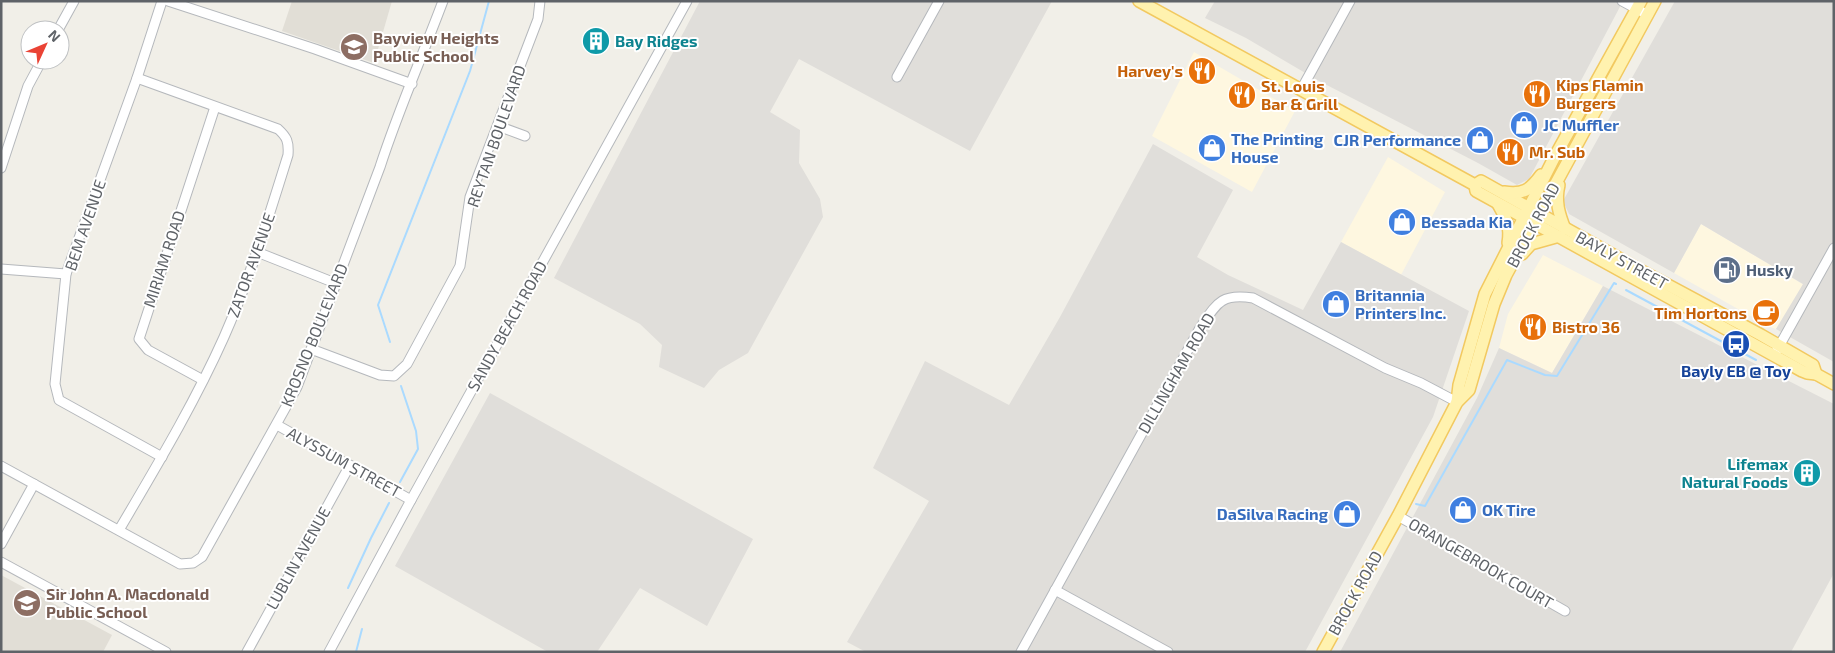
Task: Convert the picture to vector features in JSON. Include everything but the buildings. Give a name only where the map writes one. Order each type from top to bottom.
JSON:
[{"type":"main road","name":"BAYLY STREET","points":[[1139,1],[1475,184]]},
{"type":"main road","name":"BROCK ROAD","points":[[1323,652],[1398,516],[1457,402],[1469,390],[1494,304],[1506,275],[1655,1]]},
{"type":"main road","name":"BROCK ROAD","points":[[1457,402],[1459,385],[1485,294],[1554,158],[1639,5]]},
{"type":"main road","points":[[1498,190],[1520,193],[1534,184],[1554,158]]},
{"type":"main road","points":[[1506,275],[1531,244],[1560,233],[1556,196],[1564,167]]},
{"type":"main road","name":"BAYLY STREET","points":[[1475,184],[1481,181],[1498,190],[1526,213],[1560,233],[1776,350],[1813,365],[1816,374],[1834,384]]},
{"type":"main road","name":"BAYLY STREET","points":[[1475,184],[1476,191],[1498,203],[1526,213]]},
{"type":"main road","points":[[1498,203],[1508,222],[1507,250]]},
{"type":"street","points":[[64,20],[74,1]]},
{"type":"street","name":"BEM AVENUE","points":[[162,1],[137,78],[66,274],[55,384],[59,400],[162,457]]},
{"type":"street","points":[[168,1],[314,49],[412,84]]},
{"type":"street","name":"KROSNO BOULEVARD","points":[[1,466],[180,564],[193,563],[202,557],[297,387],[380,167],[392,130],[412,84],[443,1]]},
{"type":"street","name":"REYTAN BOULEVARD","points":[[311,349],[380,375],[394,376],[407,364],[460,266],[470,197],[538,19],[540,1]]},
{"type":"street","name":"SANDY BEACH ROAD","points":[[329,652],[686,1]]},
{"type":"street","points":[[897,77],[939,1]]},
{"type":"street","points":[[1300,90],[1350,1]]},
{"type":"street","points":[[1622,1],[1639,5],[1648,15]]},
{"type":"street","points":[[1,168],[3,156],[28,86],[37,70]]},
{"type":"street","name":"ZATOR AVENUE","points":[[119,530],[162,457],[224,336],[257,252],[288,155],[289,146],[287,137],[278,129],[137,78]]},
{"type":"street","name":"MIRIAM ROAD","points":[[203,380],[148,350],[139,340],[215,107]]},
{"type":"street","points":[[498,126],[525,136]]},
{"type":"street","points":[[1776,350],[1834,248]]},
{"type":"street","points":[[257,252],[335,283]]},
{"type":"street","points":[[1,269],[66,274]]},
{"type":"street","name":"DILLINGHAM ROAD","points":[[1021,652],[1200,328],[1217,303],[1235,295],[1253,298],[1385,368],[1421,383],[1457,402]]},
{"type":"street","name":"ALYSSUM STREET","points":[[277,425],[411,500]]},
{"type":"street","name":"LUBLIN AVENUE","points":[[247,652],[350,465]]},
{"type":"street","points":[[1,544],[34,484]]},
{"type":"street","name":"ORANGEBROOK COURT","points":[[1398,516],[1565,611]]},
{"type":"street","points":[[1,562],[153,648],[166,652]]},
{"type":"street","points":[[1055,590],[1168,652]]},
{"type":"shaded area","name":"Bayview Heights Public School","points":[[292,1],[392,1],[374,63],[282,31]]},
{"type":"shaded area","points":[[700,1],[1052,1],[970,151],[799,59],[770,112],[800,130],[799,163],[820,199],[823,217],[748,353],[719,370],[704,388],[659,367],[662,345],[640,324],[554,278]]},
{"type":"shaded area","points":[[1215,1],[1623,1],[1529,179],[1517,185],[1319,81],[1246,38],[1205,18]]},
{"type":"shaded area","points":[[1675,1],[1834,1],[1834,362],[1776,329],[1803,284],[1701,224],[1674,273],[1569,214],[1563,201]]},
{"type":"shaded area","points":[[1194,52],[1295,111],[1252,192],[1152,136]]},
{"type":"shaded area","points":[[1153,144],[1233,190],[1197,257],[1228,275],[1303,310],[1341,242],[1469,311],[1433,417],[1305,652],[866,652],[847,642],[929,501],[873,468],[925,361],[1009,405],[1060,317]]},
{"type":"shaded area","points":[[1388,157],[1445,192],[1401,275],[1341,242]]},
{"type":"shaded area","points":[[1701,224],[1804,285],[1776,329],[1674,273]]},
{"type":"shaded area","points":[[1543,255],[1603,286],[1552,373],[1499,348],[1508,314]]},
{"type":"shaded area","points":[[1603,286],[1834,404],[1834,573],[1791,652],[1340,652],[1477,398],[1499,348],[1552,373]]},
{"type":"shaded area","points":[[490,393],[753,539],[707,626],[640,588],[597,652],[548,652],[395,566]]},
{"type":"shaded area","name":"Sir John A. Macdonald Public School","points":[[1,575],[112,635],[103,652],[1,652]]},
{"type":"waterway","points":[[390,342],[378,305],[470,71],[489,1]]},
{"type":"waterway","points":[[1416,504],[1425,506],[1507,360],[1545,375],[1557,376],[1614,283],[1616,284]]},
{"type":"waterway","points":[[1626,290],[1756,360]]},
{"type":"waterway","points":[[400,482],[418,449],[416,431],[401,386]]},
{"type":"waterway","points":[[348,588],[389,503]]},
{"type":"waterway","points":[[356,652],[362,629]]},
{"type":"place","name":"Bay Ridges","points":[[596,41]]},
{"type":"place","name":"Bayview Heights Public School","points":[[354,47]]},
{"type":"place","name":"Harvey's","points":[[1202,71]]},
{"type":"place","name":"Kips Flamin Burgers","points":[[1537,94]]},
{"type":"place","name":"St. Louis Bar & Grill","points":[[1242,95]]},
{"type":"place","name":"JC Muffler","points":[[1524,125]]},
{"type":"place","name":"CJR Performance","points":[[1480,140]]},
{"type":"place","name":"The Printing House","points":[[1212,148]]},
{"type":"place","name":"Mr. Sub","points":[[1510,152]]},
{"type":"place","name":"Bessada Kia","points":[[1402,222]]},
{"type":"place","name":"Husky","points":[[1727,270]]},
{"type":"place","name":"Britannia Printers Inc.","points":[[1336,304]]},
{"type":"place","name":"Tim Hortons","points":[[1766,313]]},
{"type":"place","name":"Bistro 36","points":[[1533,327]]},
{"type":"place","name":"Bayly EB @ Toy","points":[[1736,344]]},
{"type":"place","name":"Lifemax Natural Foods","points":[[1807,473]]},
{"type":"place","name":"OK Tire","points":[[1463,510]]},
{"type":"place","name":"DaSilva Racing","points":[[1347,514]]},
{"type":"place","name":"Sir John A. Macdonald Public School","points":[[27,603]]}]
